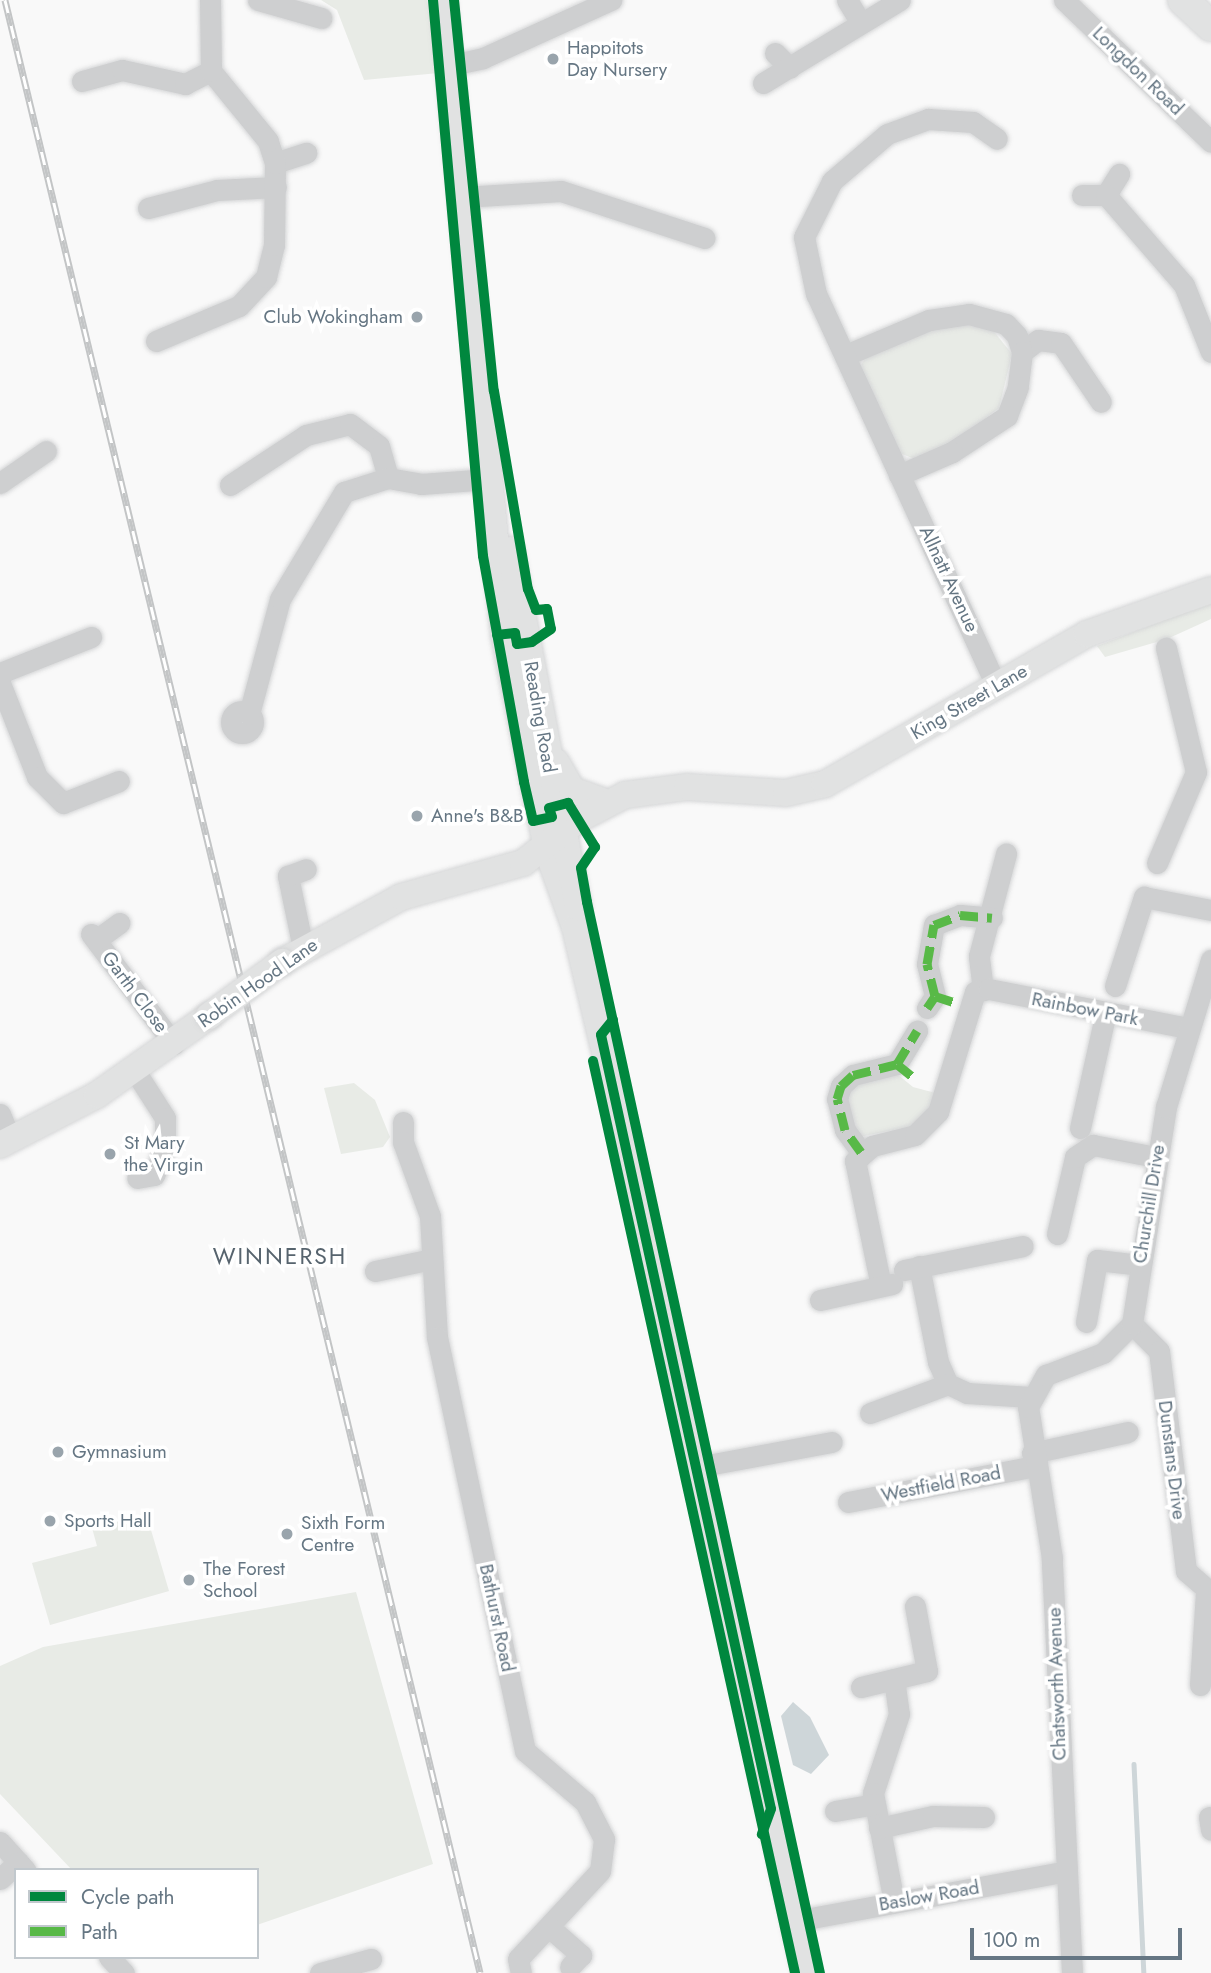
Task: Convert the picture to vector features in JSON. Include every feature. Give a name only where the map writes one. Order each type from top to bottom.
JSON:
[{"type":"highway","points":[[1183,0],[1211,26]]},
{"type":"main road","name":"Reading Road","points":[[443,0],[470,197],[500,612],[559,842],[578,901],[575,927]]},
{"type":"main road","name":"Reading Road","points":[[494,509],[509,545],[545,742],[559,842],[561,901],[575,927],[697,1467],[806,1973]]},
{"type":"main road","name":"King Street Lane","points":[[559,842],[608,803],[656,789],[786,793],[825,784],[1087,634],[1211,590]]},
{"type":"main road","points":[[545,742],[567,786],[608,803]]},
{"type":"main road","name":"King Street Lane","points":[[559,842],[632,811],[725,790]]},
{"type":"main road","name":"Robin Hood Lane","points":[[5,1143],[135,1071],[293,955],[401,897],[504,870],[559,842]]},
{"type":"main road","points":[[504,870],[541,883],[561,901]]},
{"type":"street","points":[[156,341],[239,306],[266,277],[276,187],[275,163],[268,141],[211,71],[210,0]]},
{"type":"street","points":[[258,0],[321,18]]},
{"type":"street","points":[[451,65],[495,53],[611,0]]},
{"type":"street","points":[[847,0],[859,20]]},
{"type":"street","points":[[763,83],[782,61],[900,0]]},
{"type":"street","name":"Longdon Road","points":[[1064,0],[1211,142]]},
{"type":"street","points":[[82,81],[122,70],[185,84],[211,71]]},
{"type":"street","name":"Allnatt Avenue","points":[[996,685],[807,270],[804,237],[832,181],[887,134],[928,119],[975,118],[997,139]]},
{"type":"street","points":[[275,163],[306,153]]},
{"type":"street","points":[[1106,195],[1119,174]]},
{"type":"street","points":[[148,208],[217,190],[276,187]]},
{"type":"street","points":[[470,197],[561,191],[593,197],[705,239]]},
{"type":"street","points":[[1082,195],[1106,195],[1184,285],[1211,352]]},
{"type":"street","points":[[846,355],[929,320],[969,314],[1006,324],[1022,352]]},
{"type":"street","points":[[900,475],[952,452],[1007,416],[1022,352],[1038,340],[1061,343],[1101,402]]},
{"type":"street","points":[[230,485],[306,435],[350,424],[379,446],[388,478]]},
{"type":"street","points":[[0,484],[46,451]]},
{"type":"street","points":[[249,713],[286,584],[344,492],[388,478],[421,484],[489,479]]},
{"type":"street","points":[[0,673],[91,637]]},
{"type":"street","points":[[1157,863],[1203,774],[1166,648]]},
{"type":"street","points":[[0,682],[37,777],[63,803],[119,781]]},
{"type":"street","points":[[1006,854],[992,918],[979,956],[983,990],[966,1006],[938,1112],[926,1128],[861,1152],[855,1161],[857,1181],[948,1384],[967,1393],[1031,1397],[1046,1375],[1103,1353],[1132,1324]]},
{"type":"street","points":[[293,955],[288,876],[306,869]]},
{"type":"street","points":[[1115,986],[1144,897],[1211,910]]},
{"type":"street","points":[[939,1002],[927,964],[934,925],[960,915],[992,918]]},
{"type":"street","name":"Garth Close","points":[[118,923],[93,937],[174,1044]]},
{"type":"street","name":"Churchill Drive","points":[[1132,1324],[1156,1157],[1188,1028],[1211,960]]},
{"type":"street","name":"Rainbow Park","points":[[983,990],[1188,1028]]},
{"type":"street","points":[[1080,1128],[1106,1012]]},
{"type":"street","points":[[861,1152],[845,1130],[841,1086],[853,1075],[905,1071],[917,1031]]},
{"type":"street","points":[[135,1071],[165,1118],[165,1147],[151,1181]]},
{"type":"street","points":[[0,1114],[5,1143]]},
{"type":"street","name":"Bathurst Road","points":[[402,1122],[430,1216],[437,1337],[525,1751],[585,1802],[604,1839],[600,1871],[518,1959],[521,1973]]},
{"type":"street","points":[[1057,1234],[1075,1157],[1093,1145],[1156,1157]]},
{"type":"street","points":[[820,1300],[900,1276],[1023,1246]]},
{"type":"street","points":[[375,1271],[432,1259]]},
{"type":"street","points":[[1086,1322],[1097,1260],[1140,1265]]},
{"type":"street","name":"Dunstans Drive","points":[[1132,1324],[1158,1351],[1186,1571],[1209,1593]]},
{"type":"street","points":[[870,1412],[948,1384]]},
{"type":"street","name":"Chatsworth Avenue","points":[[1031,1397],[1033,1460],[1052,1558],[1063,1871],[1072,1973]]},
{"type":"street","name":"Westfield Road","points":[[848,1502],[1033,1460],[1128,1432]]},
{"type":"street","points":[[697,1467],[832,1442]]},
{"type":"street","points":[[1200,1685],[1209,1593]]},
{"type":"street","points":[[861,1687],[927,1671],[915,1606]]},
{"type":"street","points":[[894,1679],[900,1714],[878,1770],[874,1804],[894,1902]]},
{"type":"street","points":[[835,1811],[874,1804]]},
{"type":"street","points":[[879,1828],[933,1816],[984,1817]]},
{"type":"street","points":[[0,1842],[22,1866]]},
{"type":"street","name":"Baslow Road","points":[[795,1921],[1063,1871]]},
{"type":"street","points":[[549,1927],[580,1955]]},
{"type":"street","points":[[111,1959],[124,1973]]},
{"type":"street","points":[[320,1973],[371,1959]]},
{"type":"shaded area","points":[[321,0],[427,0],[439,73],[364,80],[337,10]]},
{"type":"shaded area","points":[[959,324],[992,329],[1012,354],[999,408],[951,444],[915,459],[894,451],[858,370],[871,349],[928,327]]},
{"type":"shaded area","points":[[1211,602],[1211,619],[1167,639],[1105,657],[1097,646]]},
{"type":"shaded area","points":[[897,1074],[913,1087],[939,1094],[918,1125],[859,1137],[845,1100],[854,1082]]},
{"type":"shaded area","points":[[354,1083],[375,1100],[390,1137],[383,1147],[341,1154],[324,1088]]},
{"type":"shaded area","points":[[146,1513],[169,1591],[50,1625],[32,1563],[97,1546],[92,1528]]},
{"type":"shaded area","points":[[356,1592],[433,1864],[259,1924],[259,1868],[70,1868],[0,1794],[0,1666],[43,1647]]},
{"type":"shaded area","points":[[793,1702],[810,1717],[829,1755],[811,1774],[793,1765],[781,1716]]},
{"type":"waterway","points":[[1134,1764],[1144,1973]]},
{"type":"railway","points":[[5,0],[480,1973]]},
{"type":"marked path","points":[[927,1008],[935,996],[927,964],[934,925],[960,915],[992,918]]},
{"type":"marked path","points":[[935,996],[953,1002]]},
{"type":"marked path","points":[[861,1152],[845,1130],[837,1099],[841,1086],[853,1075],[897,1064],[917,1031]]},
{"type":"marked path","points":[[897,1064],[913,1077]]},
{"type":"cycle path","points":[[433,0],[483,556],[524,782],[533,821],[552,817],[549,808],[568,803],[595,847],[581,868],[587,902],[820,1973]]},
{"type":"cycle path","points":[[454,0],[494,391],[528,589],[536,610],[547,609],[551,629],[532,642],[517,644],[515,633],[497,635]]},
{"type":"cycle path","points":[[613,1020],[601,1035],[771,1809],[762,1834]]},
{"type":"cycle path","points":[[593,1061],[795,1973]]},
{"type":"place","name":"Happitots Day Nursery","points":[[553,59]]},
{"type":"place","name":"Club Wokingham","points":[[417,317]]},
{"type":"place","name":"Anne's B&B","points":[[417,816]]},
{"type":"place","name":"St Mary the Virgin","points":[[110,1154]]},
{"type":"place","name":"Gymnasium","points":[[58,1452]]},
{"type":"place","name":"Sports Hall","points":[[50,1521]]},
{"type":"place","name":"Sixth Form Centre","points":[[287,1534]]},
{"type":"place","name":"The Forest School","points":[[189,1580]]},
{"type":"district","name":"WINNERSH","points":[[280,1256]]}]
